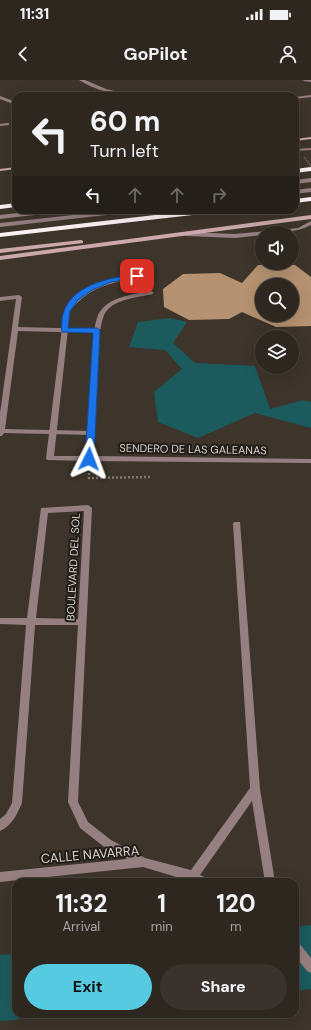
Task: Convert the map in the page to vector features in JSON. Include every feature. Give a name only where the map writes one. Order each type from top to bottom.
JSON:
[{"type":"highway","points":[[299,164],[311,166]]},
{"type":"highway","points":[[299,170],[311,166]]},
{"type":"highway","points":[[299,200],[311,199]]},
{"type":"highway","points":[[0,207],[12,206]]},
{"type":"highway","points":[[0,240],[187,214]]},
{"type":"highway","points":[[0,235],[124,222]]},
{"type":"main road","points":[[299,140],[311,138]]},
{"type":"main road","points":[[0,170],[12,168]]},
{"type":"main road","points":[[0,258],[311,217]]},
{"type":"main road","points":[[0,251],[110,239],[185,234]]},
{"type":"street","points":[[81,80],[105,90],[115,92]]},
{"type":"street","points":[[305,80],[311,81]]},
{"type":"street","points":[[299,98],[311,96]]},
{"type":"street","points":[[0,97],[12,102]]},
{"type":"street","points":[[0,125],[7,124]]},
{"type":"street","points":[[299,150],[311,148]]},
{"type":"street","points":[[299,182],[311,180]]},
{"type":"street","points":[[299,192],[311,190]]},
{"type":"street","points":[[0,217],[26,214]]},
{"type":"street","points":[[0,225],[98,214]]},
{"type":"street","points":[[299,229],[311,223]]},
{"type":"street","points":[[185,234],[235,236],[255,234]]},
{"type":"street","points":[[53,432],[67,310],[75,299],[90,289],[110,280],[137,276]]},
{"type":"street","points":[[89,459],[97,330],[101,315],[113,303],[129,296],[151,294]]},
{"type":"street","points":[[0,299],[18,297],[0,432],[91,433]]},
{"type":"street","points":[[14,329],[97,330]]},
{"type":"street","name":"SENDERO DE LAS GALEANAS","points":[[53,432],[50,458],[311,461]]},
{"type":"street","name":"BOULEVARD DEL SOL","points":[[0,826],[10,817],[17,803],[31,621],[44,510],[88,508],[73,802],[84,826],[107,843],[143,862]]},
{"type":"street","points":[[236,524],[254,789],[269,878]]},
{"type":"street","points":[[0,621],[83,622]]},
{"type":"street","points":[[192,876],[254,789]]},
{"type":"street","name":"CALLE NAVARRA","points":[[0,877],[143,862],[196,878]]},
{"type":"street","points":[[299,952],[311,967]]},
{"type":"path","points":[[304,157],[311,166]]},
{"type":"water","points":[[170,318],[187,322],[173,343],[195,363],[255,366],[255,374],[258,374],[270,409],[303,400],[311,402],[311,428],[255,413],[198,438],[158,422],[154,392],[182,369],[165,350],[129,347],[138,322]]},
{"type":"building","points":[[255,268],[255,270],[299,270],[299,268],[311,277],[311,326],[276,327],[265,322],[299,322],[299,278],[255,278],[255,318],[242,312],[229,319],[189,320],[164,307],[163,289],[183,274],[220,273],[242,283]]},
{"type":"waterway","points":[[299,958],[311,957]]},
{"type":"waterway","points":[[0,988],[12,987]]},
{"type":"route","points":[[89,459],[97,330],[64,330],[67,310],[75,299],[90,289],[110,280],[137,276]]}]
